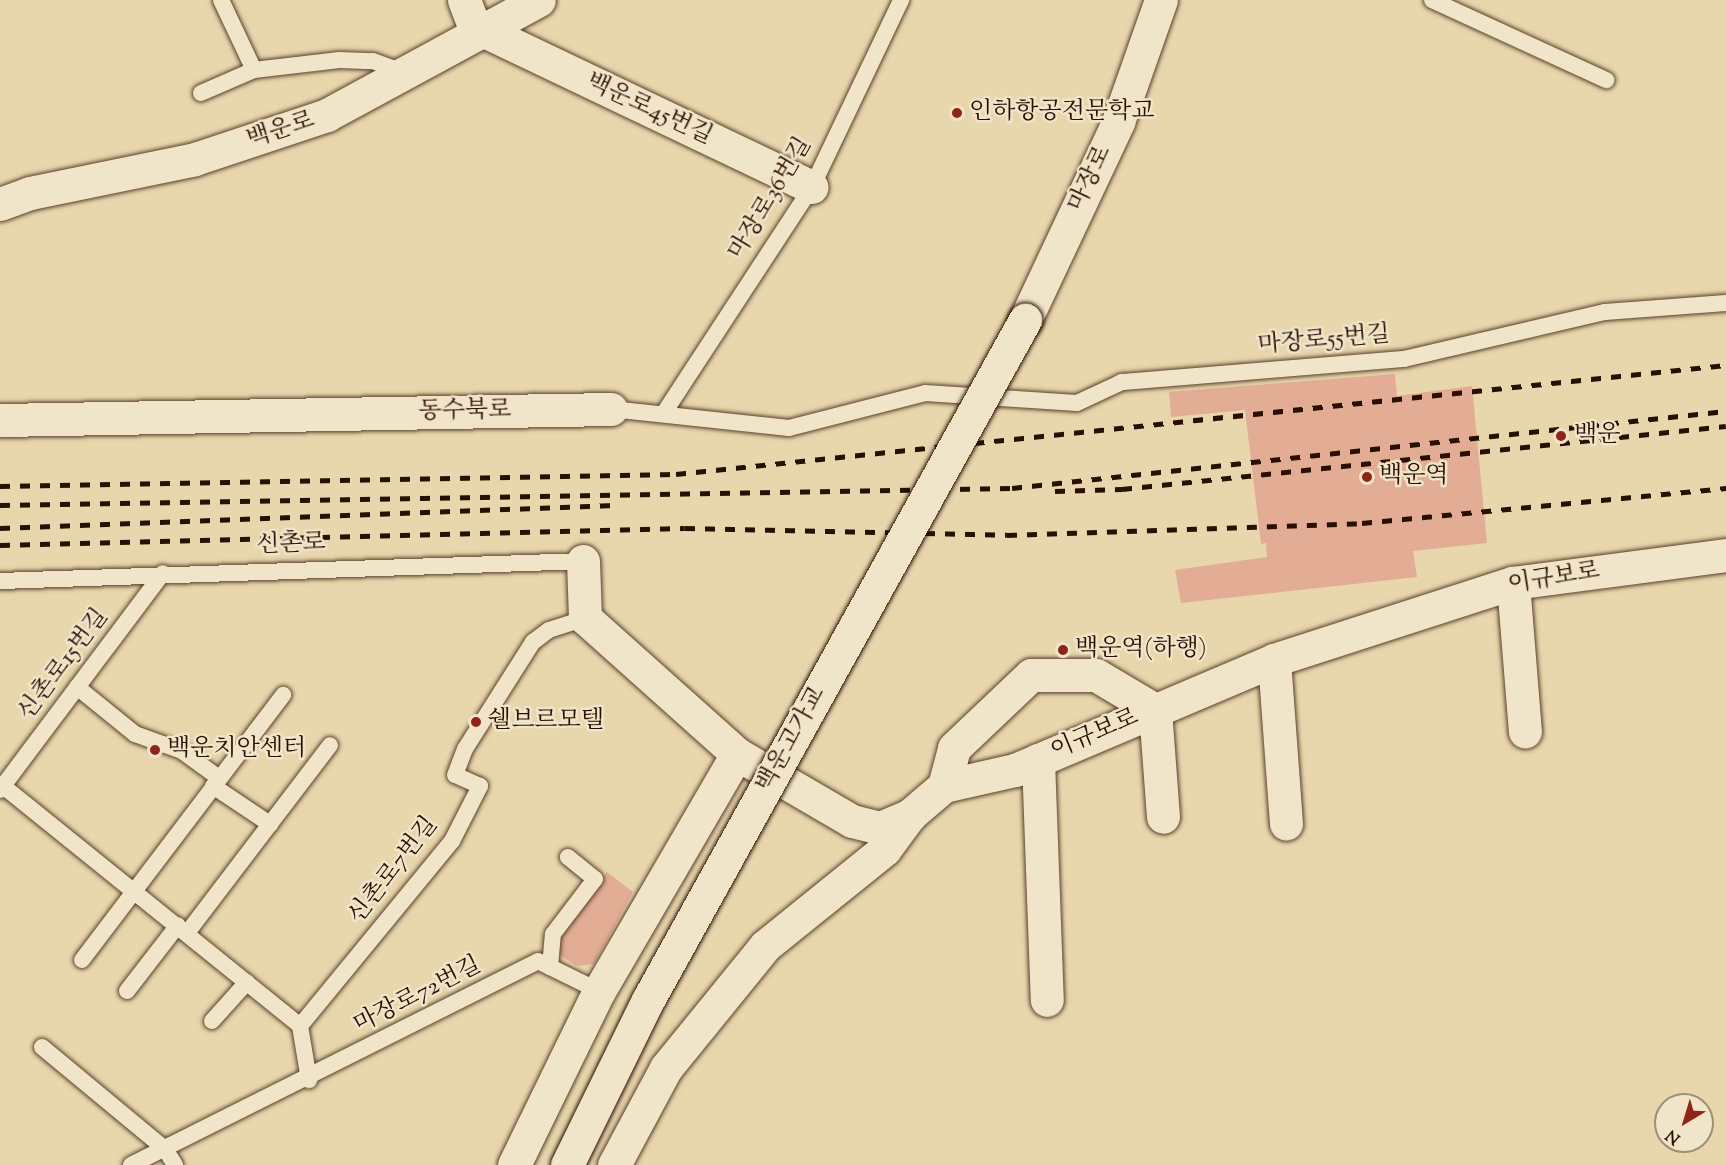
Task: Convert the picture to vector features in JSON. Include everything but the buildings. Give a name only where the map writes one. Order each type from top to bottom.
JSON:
[{"type":"street","points":[[464,0],[474,26],[488,32]]},
{"type":"street","name":"백운로","points":[[0,204],[30,193],[195,159],[327,115],[488,32],[539,0]]},
{"type":"street","name":"마장로","points":[[1025,320],[1118,122],[1161,0]]},
{"type":"street","name":"백운로45번길","points":[[488,32],[812,187]]},
{"type":"street","name":"백운고가교","points":[[567,1165],[648,1000],[1025,320]]},
{"type":"street","name":"동수북로","points":[[0,420],[611,409]]},
{"type":"street","name":"이규보로","points":[[585,618],[737,754],[852,821],[880,828],[910,815],[945,786],[1038,760],[1274,660],[1512,583],[1726,555]]},
{"type":"street","points":[[583,561],[585,618]]},
{"type":"street","points":[[1512,583],[1525,732]]},
{"type":"street","points":[[1274,660],[1286,824]]},
{"type":"street","points":[[945,786],[954,748],[1031,675],[1096,675],[1155,710],[1163,818]]},
{"type":"street","points":[[514,1165],[599,991],[737,754]]},
{"type":"street","points":[[1038,760],[1047,1000]]},
{"type":"street","points":[[614,1165],[666,1068],[765,946],[885,849],[910,815]]},
{"type":"lane","points":[[221,0],[254,70]]},
{"type":"lane","name":"마장로36번길","points":[[664,413],[812,187],[901,0]]},
{"type":"lane","points":[[1432,0],[1606,80]]},
{"type":"lane","points":[[201,93],[254,70],[339,60],[373,61],[410,74]]},
{"type":"lane","name":"마장로55번길","points":[[926,393],[1077,403],[1122,382],[1404,359],[1605,312],[1726,303]]},
{"type":"lane","name":"동수북로","points":[[611,409],[789,428],[926,393]]},
{"type":"lane","name":"신촌로","points":[[0,581],[163,573],[583,561]]},
{"type":"lane","name":"신촌로15번길","points":[[163,573],[1,788],[182,929]]},
{"type":"lane","name":"신촌로7번길","points":[[300,1026],[452,841],[480,786],[455,775],[465,749],[533,642],[549,630],[585,618]]},
{"type":"lane","points":[[77,687],[135,734],[182,751],[216,782],[270,824]]},
{"type":"lane","points":[[82,960],[282,695]]},
{"type":"lane","points":[[127,991],[270,824],[330,745]]},
{"type":"lane","points":[[550,967],[553,934],[595,879],[568,857]]},
{"type":"lane","points":[[182,929],[300,1026],[309,1080]]},
{"type":"lane","name":"마장로72번길","points":[[131,1165],[309,1080],[538,961],[599,991]]},
{"type":"lane","points":[[212,1021],[247,982]]},
{"type":"lane","points":[[42,1047],[165,1149],[175,1165]]},
{"type":"railway","points":[[0,486],[676,474],[1726,365]]},
{"type":"railway","points":[[0,505],[1012,488],[1726,411]]},
{"type":"railway","points":[[1055,491],[1122,489],[1726,426]]},
{"type":"railway","points":[[0,545],[685,528],[1007,535],[1362,523],[1726,488]]},
{"type":"railway","points":[[0,528],[615,505]]},
{"type":"place","name":"인하항공전문학교","points":[[957,113]]},
{"type":"place","name":"백운","points":[[1561,436]]},
{"type":"place","name":"백운역","points":[[1367,477]]},
{"type":"place","name":"백운역(하행)","points":[[1063,650]]},
{"type":"place","name":"쉘브르모텔","points":[[476,722]]},
{"type":"place","name":"백운치안센터","points":[[155,750]]}]
